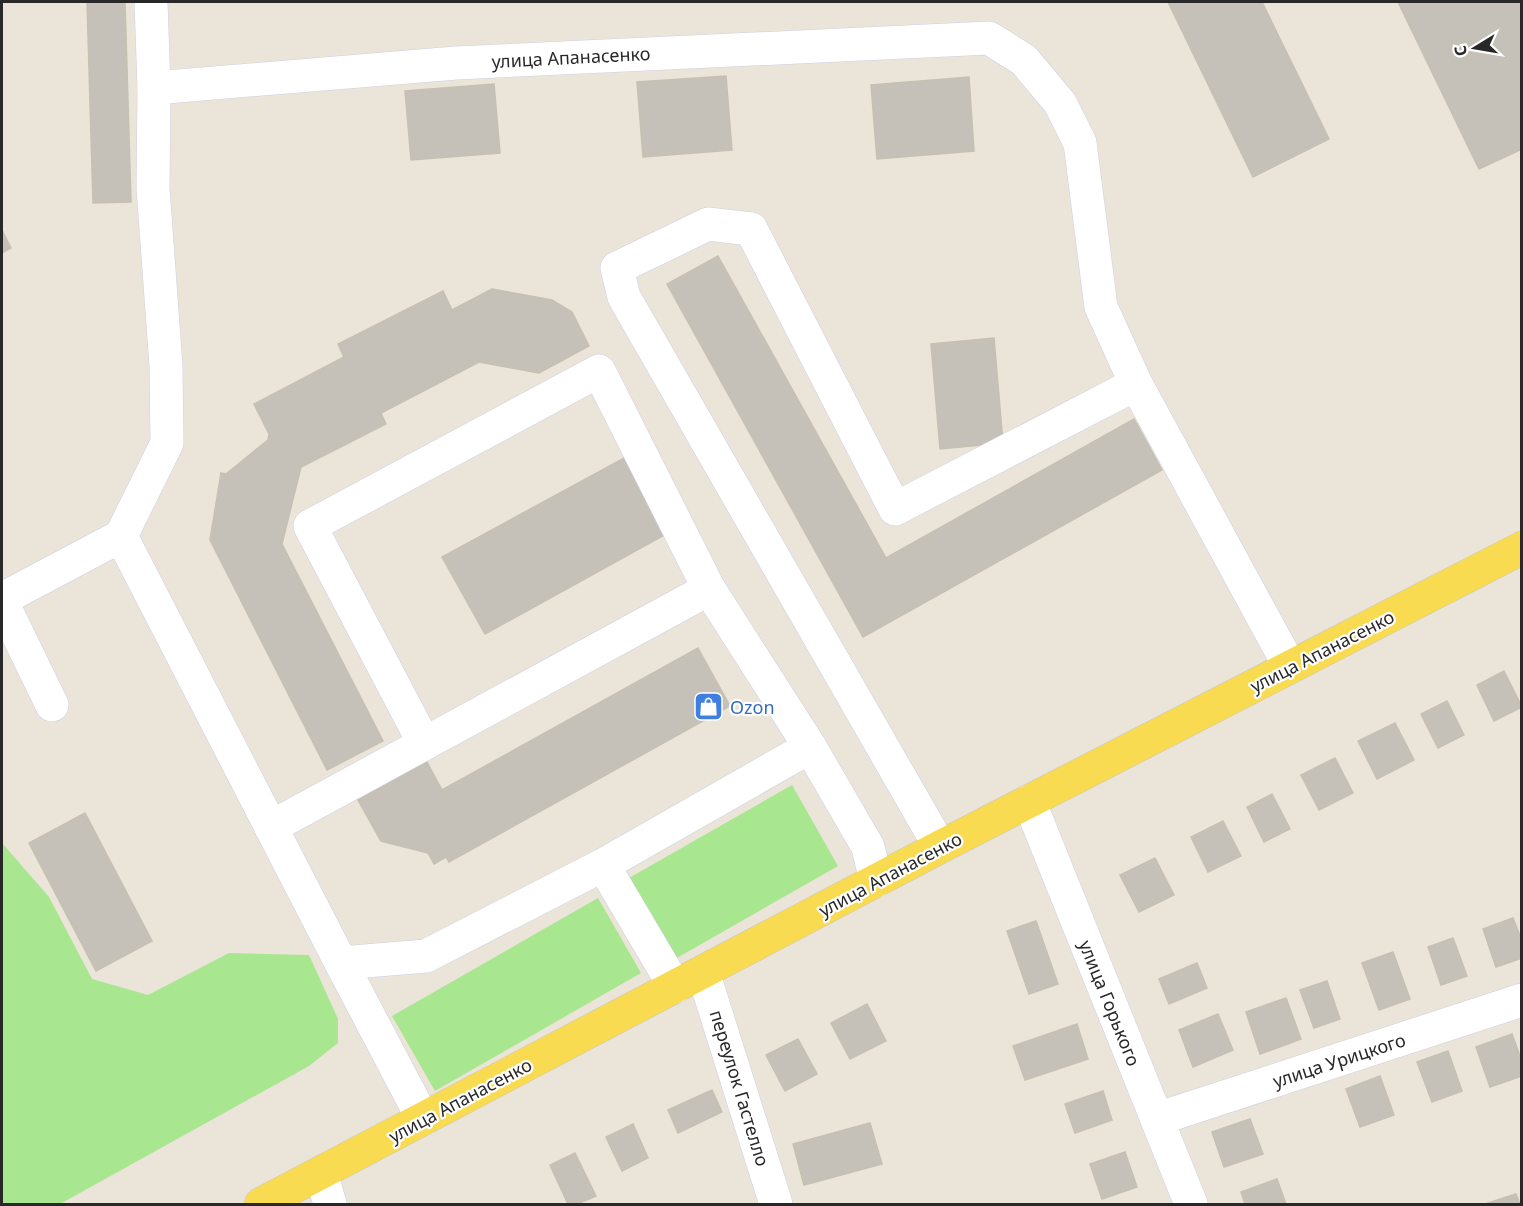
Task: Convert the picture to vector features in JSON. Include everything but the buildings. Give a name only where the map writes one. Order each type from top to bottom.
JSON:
[{"type":"main road","name":"улица Апанасенко","points":[[261,1204],[940,847],[1521,548]]},
{"type":"street","points":[[52,705],[2,601],[121,536],[167,443],[166,366],[153,188],[154,88],[151,2]]},
{"type":"street","name":"улица Апанасенко","points":[[154,88],[456,63],[989,38],[1024,60],[1059,103],[1080,143],[1101,307],[1136,384]]},
{"type":"street","points":[[940,847],[624,297],[617,268],[708,224],[751,230],[895,509],[1136,384],[1290,667]]},
{"type":"street","points":[[424,743],[310,526],[599,371],[709,589],[810,747],[868,847],[876,881]]},
{"type":"street","points":[[121,536],[423,1119]]},
{"type":"street","points":[[271,827],[709,589]]},
{"type":"street","points":[[341,963],[426,956],[603,865],[810,747]]},
{"type":"street","name":"улица Горького","points":[[1029,801],[1191,1204]]},
{"type":"street","points":[[603,865],[675,987]]},
{"type":"street","name":"переулок Гастелло","points":[[704,972],[776,1204]]},
{"type":"street","name":"улица Урицкого","points":[[1157,1119],[1521,1000]]},
{"type":"street","points":[[321,1173],[330,1204]]},
{"type":"green space","points":[[792,785],[838,866],[668,963],[622,882]]},
{"type":"green space","points":[[2,843],[49,897],[92,979],[148,995],[229,953],[309,955],[338,1019],[338,1043],[309,1066],[60,1204],[2,1204]]},
{"type":"green space","points":[[598,898],[641,973],[435,1091],[392,1016]]},
{"type":"place","name":"Ozon","points":[[709,707]]}]
